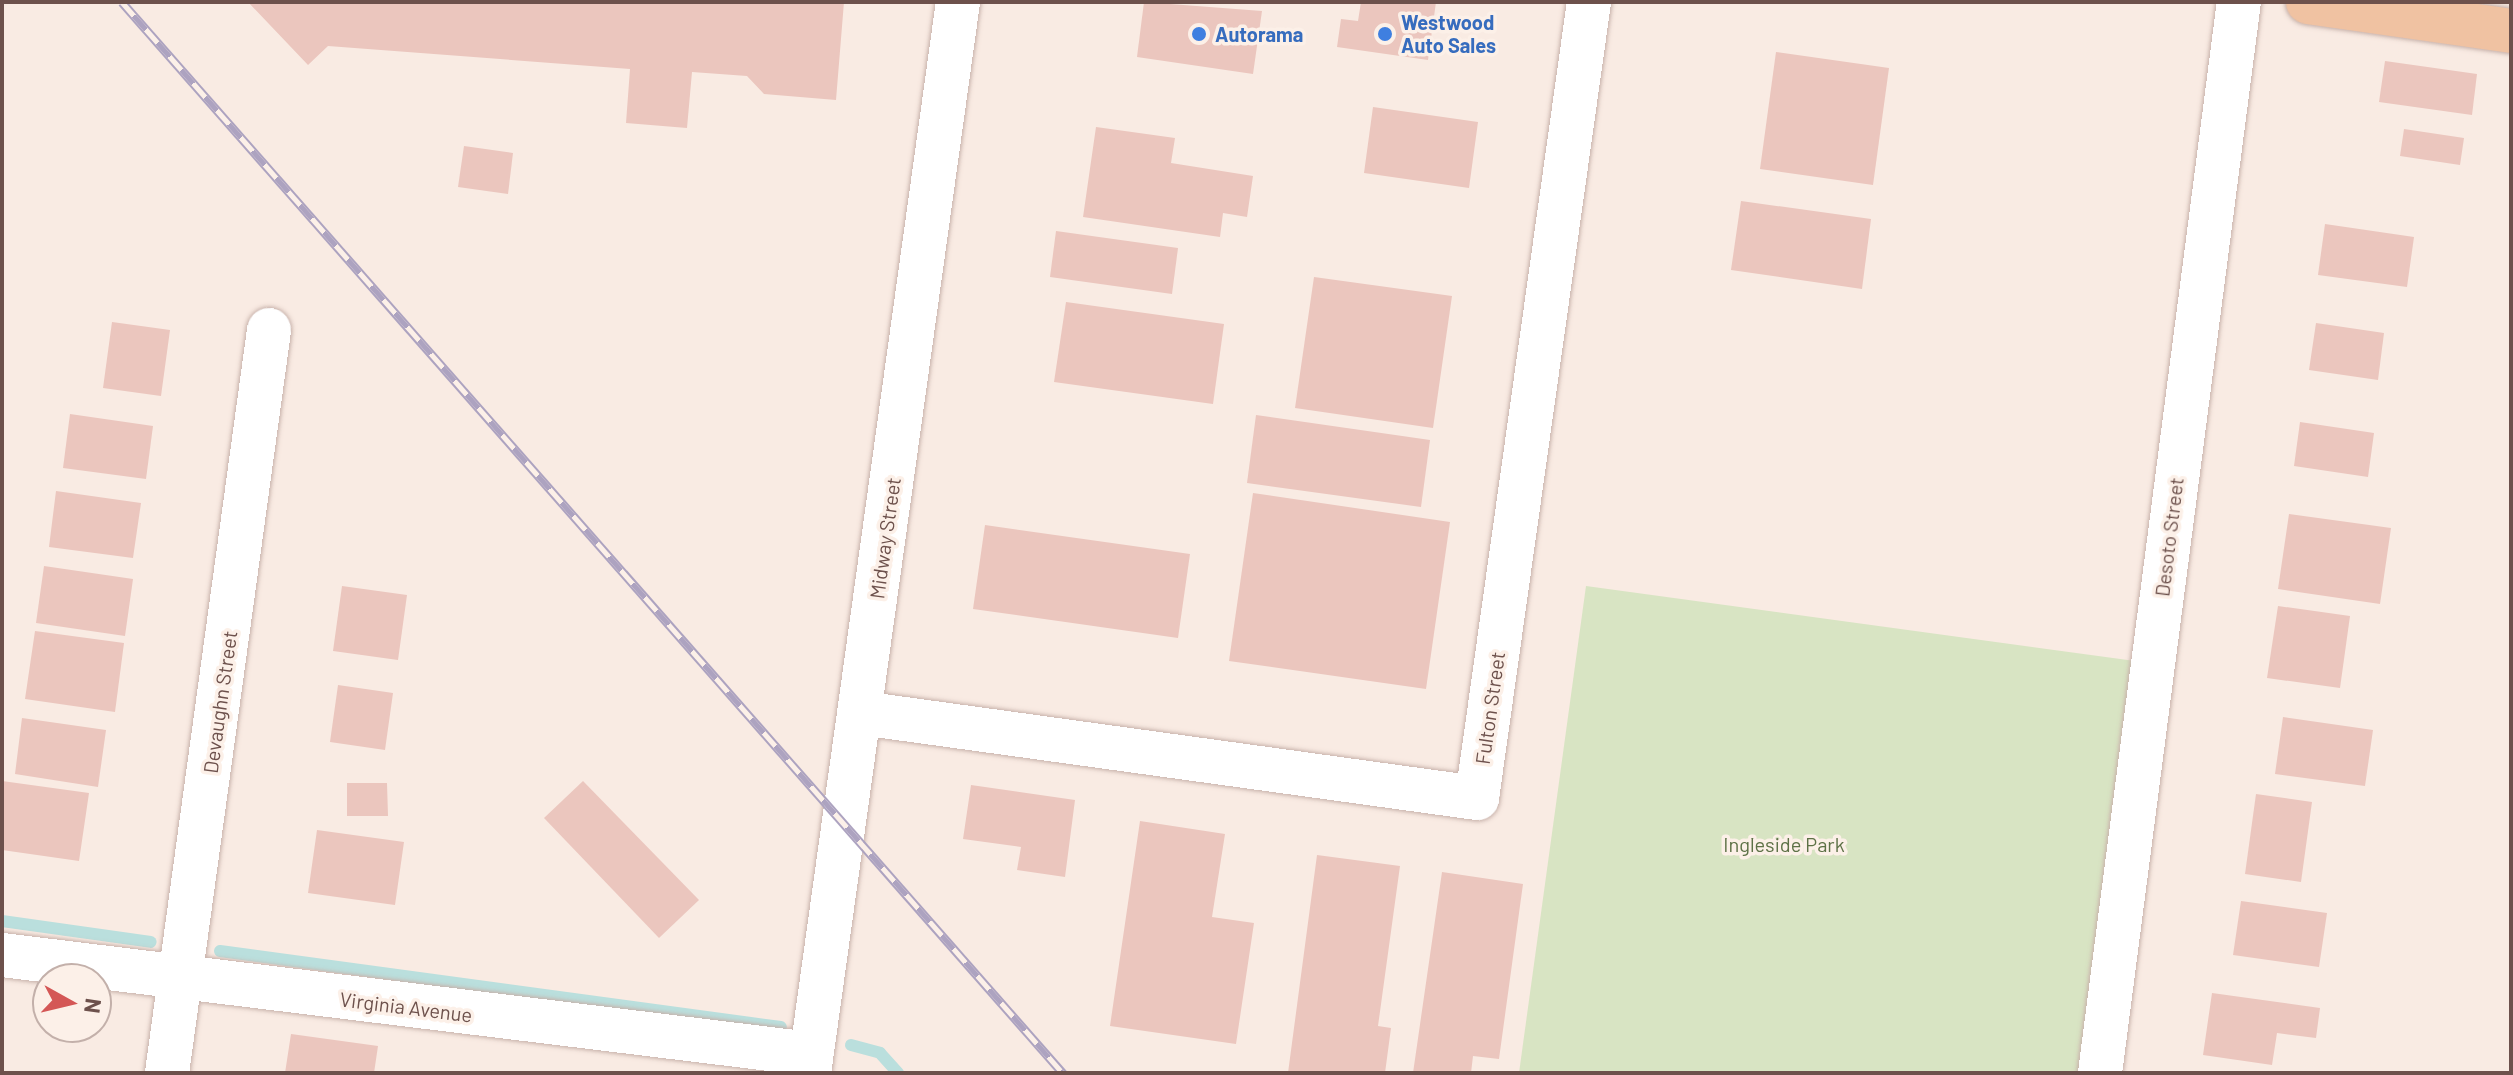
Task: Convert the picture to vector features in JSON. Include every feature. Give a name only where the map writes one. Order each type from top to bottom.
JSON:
[{"type":"main road","points":[[2308,2],[2511,31]]},
{"type":"street","name":"Midway Street","points":[[810,1064],[958,2]]},
{"type":"street","name":"Fulton Street","points":[[861,713],[1477,798],[1589,2]]},
{"type":"street","name":"Desoto Street","points":[[2100,1073],[2239,2]]},
{"type":"street","name":"Devaughn Street","points":[[167,1073],[269,330]]},
{"type":"street","name":"Virginia Avenue","points":[[2,955],[810,1064]]},
{"type":"green space","name":"Ingleside Park","points":[[1586,586],[2135,661],[2083,1073],[1519,1073]]},
{"type":"building","points":[[248,2],[844,2],[836,100],[764,94],[747,76],[692,72],[687,128],[626,123],[630,69],[328,46],[308,65]]},
{"type":"building","name":"Autorama","points":[[1144,2],[1262,11],[1253,74],[1137,57]]},
{"type":"building","name":"Westwood Auto Sales","points":[[1361,2],[1436,2],[1428,60],[1337,47],[1341,19],[1358,21]]},
{"type":"building","points":[[1776,52],[1889,68],[1873,185],[1760,169]]},
{"type":"building","points":[[2385,61],[2477,74],[2472,115],[2379,102]]},
{"type":"building","points":[[1373,107],[1478,122],[1469,188],[1364,173]]},
{"type":"building","points":[[1096,127],[1175,138],[1171,163],[1253,176],[1247,217],[1223,213],[1220,237],[1083,217]]},
{"type":"building","points":[[2404,129],[2464,138],[2460,165],[2400,156]]},
{"type":"building","points":[[464,146],[513,153],[508,194],[458,187]]},
{"type":"building","points":[[1741,201],[1871,219],[1862,289],[1731,270]]},
{"type":"building","points":[[2325,224],[2414,237],[2407,287],[2318,275]]},
{"type":"building","points":[[1056,231],[1178,248],[1172,294],[1050,277]]},
{"type":"building","points":[[1314,277],[1452,296],[1433,428],[1295,408]]},
{"type":"building","points":[[1066,302],[1224,324],[1213,404],[1054,382]]},
{"type":"building","points":[[112,322],[170,330],[161,396],[103,388]]},
{"type":"building","points":[[2316,323],[2384,333],[2378,380],[2309,370]]},
{"type":"building","points":[[70,414],[153,426],[146,479],[63,468]]},
{"type":"building","points":[[1256,415],[1430,440],[1421,507],[1247,483]]},
{"type":"building","points":[[2300,422],[2374,433],[2368,477],[2294,466]]},
{"type":"building","points":[[56,491],[141,503],[133,558],[49,547]]},
{"type":"building","points":[[1253,493],[1450,522],[1426,689],[1229,661]]},
{"type":"building","points":[[2289,514],[2391,528],[2380,604],[2278,589]]},
{"type":"building","points":[[985,525],[1190,554],[1178,638],[973,609]]},
{"type":"building","points":[[44,566],[133,579],[125,636],[36,623]]},
{"type":"building","points":[[342,586],[407,595],[398,660],[333,651]]},
{"type":"building","points":[[2278,606],[2350,616],[2340,688],[2267,678]]},
{"type":"building","points":[[35,631],[124,643],[115,712],[25,699]]},
{"type":"building","points":[[338,685],[393,693],[385,750],[330,742]]},
{"type":"building","points":[[2283,717],[2373,730],[2365,786],[2275,774]]},
{"type":"building","points":[[22,718],[106,730],[98,787],[15,774]]},
{"type":"building","points":[[2,781],[89,793],[79,861],[2,850]]},
{"type":"building","points":[[583,781],[699,900],[659,938],[544,818]]},
{"type":"building","points":[[347,783],[387,783],[388,816],[347,816]]},
{"type":"building","points":[[971,785],[1075,800],[1065,877],[1017,870],[1021,847],[963,839]]},
{"type":"building","points":[[2256,794],[2312,802],[2301,882],[2245,874]]},
{"type":"building","points":[[1140,821],[1225,834],[1212,917],[1254,923],[1236,1044],[1110,1026]]},
{"type":"building","points":[[317,830],[404,842],[395,905],[308,893]]},
{"type":"building","points":[[1317,855],[1400,866],[1378,1026],[1391,1028],[1385,1073],[1288,1073]]},
{"type":"building","points":[[1442,872],[1523,884],[1499,1059],[1473,1056],[1471,1073],[1413,1073]]},
{"type":"building","points":[[2241,901],[2327,913],[2319,967],[2233,955]]},
{"type":"building","points":[[2212,993],[2320,1008],[2316,1038],[2277,1033],[2272,1065],[2203,1055]]},
{"type":"building","points":[[291,1034],[378,1046],[374,1073],[285,1073]]},
{"type":"waterway","points":[[2,921],[151,942]]},
{"type":"waterway","points":[[220,951],[781,1027]]},
{"type":"waterway","points":[[851,1045],[880,1053],[898,1073]]},
{"type":"railway","points":[[122,2],[1063,1073]]},
{"type":"place","name":"Autorama","points":[[1199,34]]},
{"type":"place","name":"Westwood Auto Sales","points":[[1385,34]]}]
